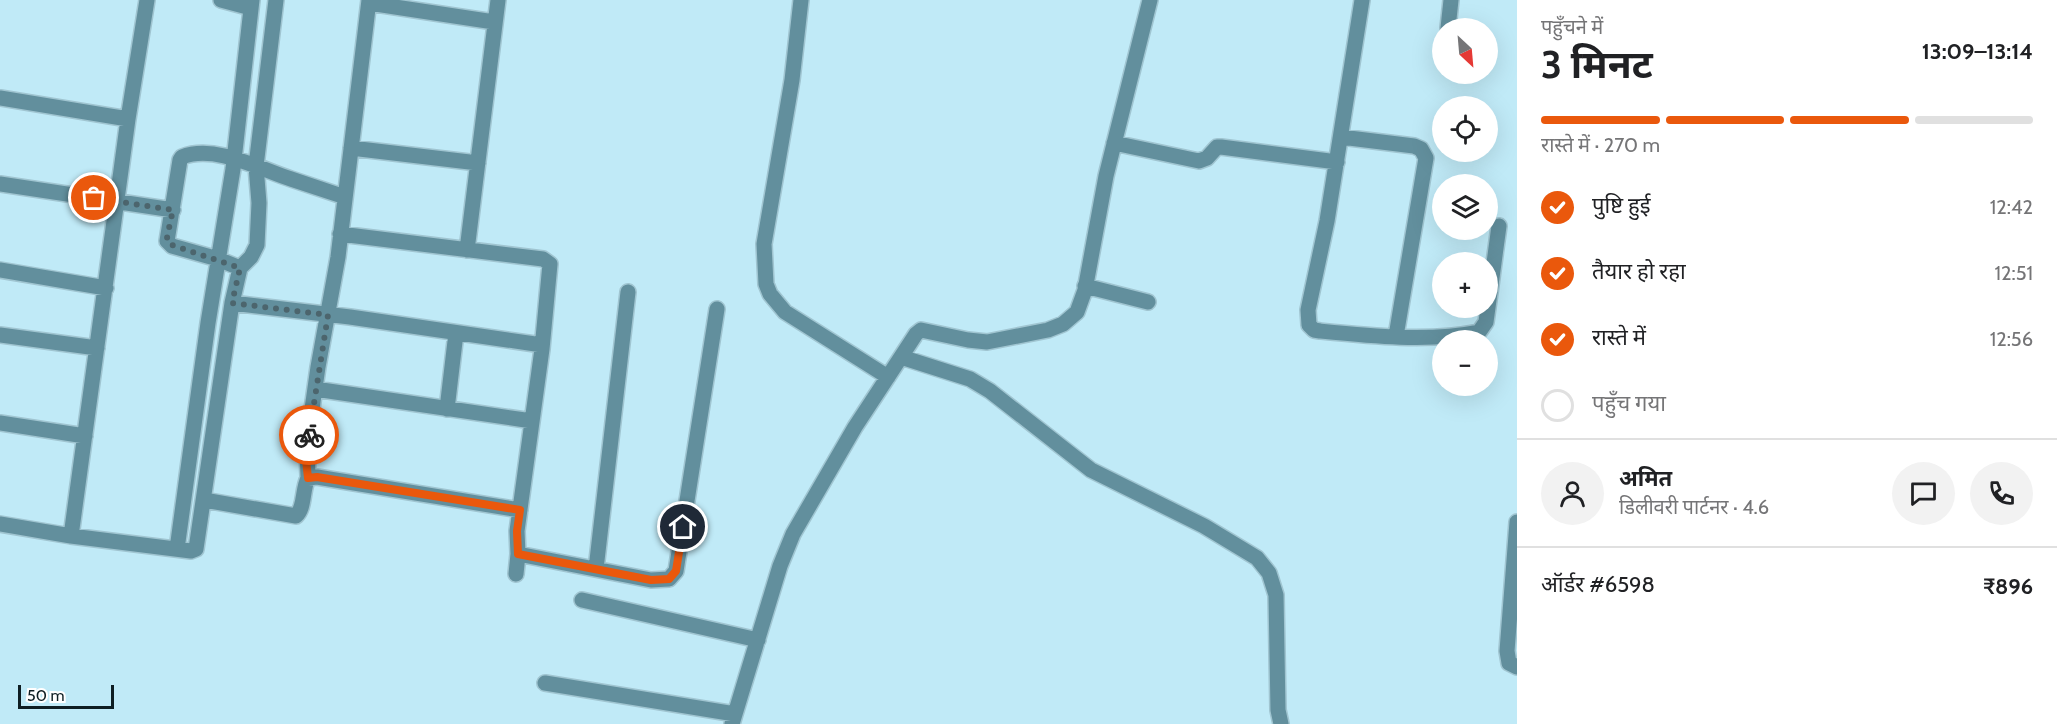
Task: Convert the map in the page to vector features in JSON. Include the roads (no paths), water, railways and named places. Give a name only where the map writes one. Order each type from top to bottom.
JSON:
[{"type":"street","points":[[71,536],[128,119],[147,0]]},
{"type":"street","points":[[177,549],[234,158],[251,4],[221,0]]},
{"type":"street","points":[[0,524],[71,536],[191,551],[198,546],[232,303],[240,268],[251,257],[257,245],[259,203],[256,166],[276,0]]},
{"type":"street","points":[[467,250],[498,0]]},
{"type":"street","points":[[801,0],[792,80],[764,244],[766,285],[776,304],[785,312],[888,377]]},
{"type":"street","points":[[545,683],[734,719],[780,566],[793,534],[855,427],[916,334],[921,330],[987,342],[1056,327],[1068,321],[1077,312],[1085,286],[1114,143],[1149,0]]},
{"type":"street","points":[[1362,0],[1341,137],[1308,310],[1309,325],[1314,330],[1363,336],[1479,332],[1484,327],[1496,263],[1499,226]]},
{"type":"street","points":[[1449,18],[1451,0]]},
{"type":"street","points":[[204,500],[296,516],[300,512],[308,478],[307,451],[340,234],[369,2],[494,22]]},
{"type":"street","points":[[0,98],[128,119]]},
{"type":"street","points":[[1341,137],[1413,146],[1421,149],[1426,158],[1396,336]]},
{"type":"street","points":[[1114,143],[1199,161],[1207,158],[1217,147],[1221,147],[1336,162]]},
{"type":"street","points":[[351,148],[478,163]]},
{"type":"street","points":[[240,268],[219,259],[169,244],[167,237],[182,157],[202,154],[234,158],[345,197]]},
{"type":"street","points":[[0,184],[173,210]]},
{"type":"street","points":[[340,234],[543,259],[550,264],[542,345],[517,531],[516,574]]},
{"type":"street","points":[[0,270],[106,288]]},
{"type":"street","points":[[1085,286],[1148,302]]},
{"type":"street","points":[[596,569],[628,292]]},
{"type":"street","points":[[232,303],[542,345]]},
{"type":"street","points":[[518,554],[651,580],[669,579],[676,571],[717,309]]},
{"type":"street","points":[[447,409],[456,333]]},
{"type":"street","points":[[0,335],[97,348]]},
{"type":"street","points":[[901,357],[970,379],[990,391],[1091,470],[1204,526],[1257,558],[1269,573],[1276,595],[1278,710],[1281,724]]},
{"type":"street","points":[[315,389],[532,421]]},
{"type":"street","points":[[0,423],[85,436]]},
{"type":"street","points":[[308,478],[317,477],[520,510]]},
{"type":"street","points":[[1517,522],[1507,658],[1509,663],[1517,668]]},
{"type":"street","points":[[582,600],[758,640]]}]
